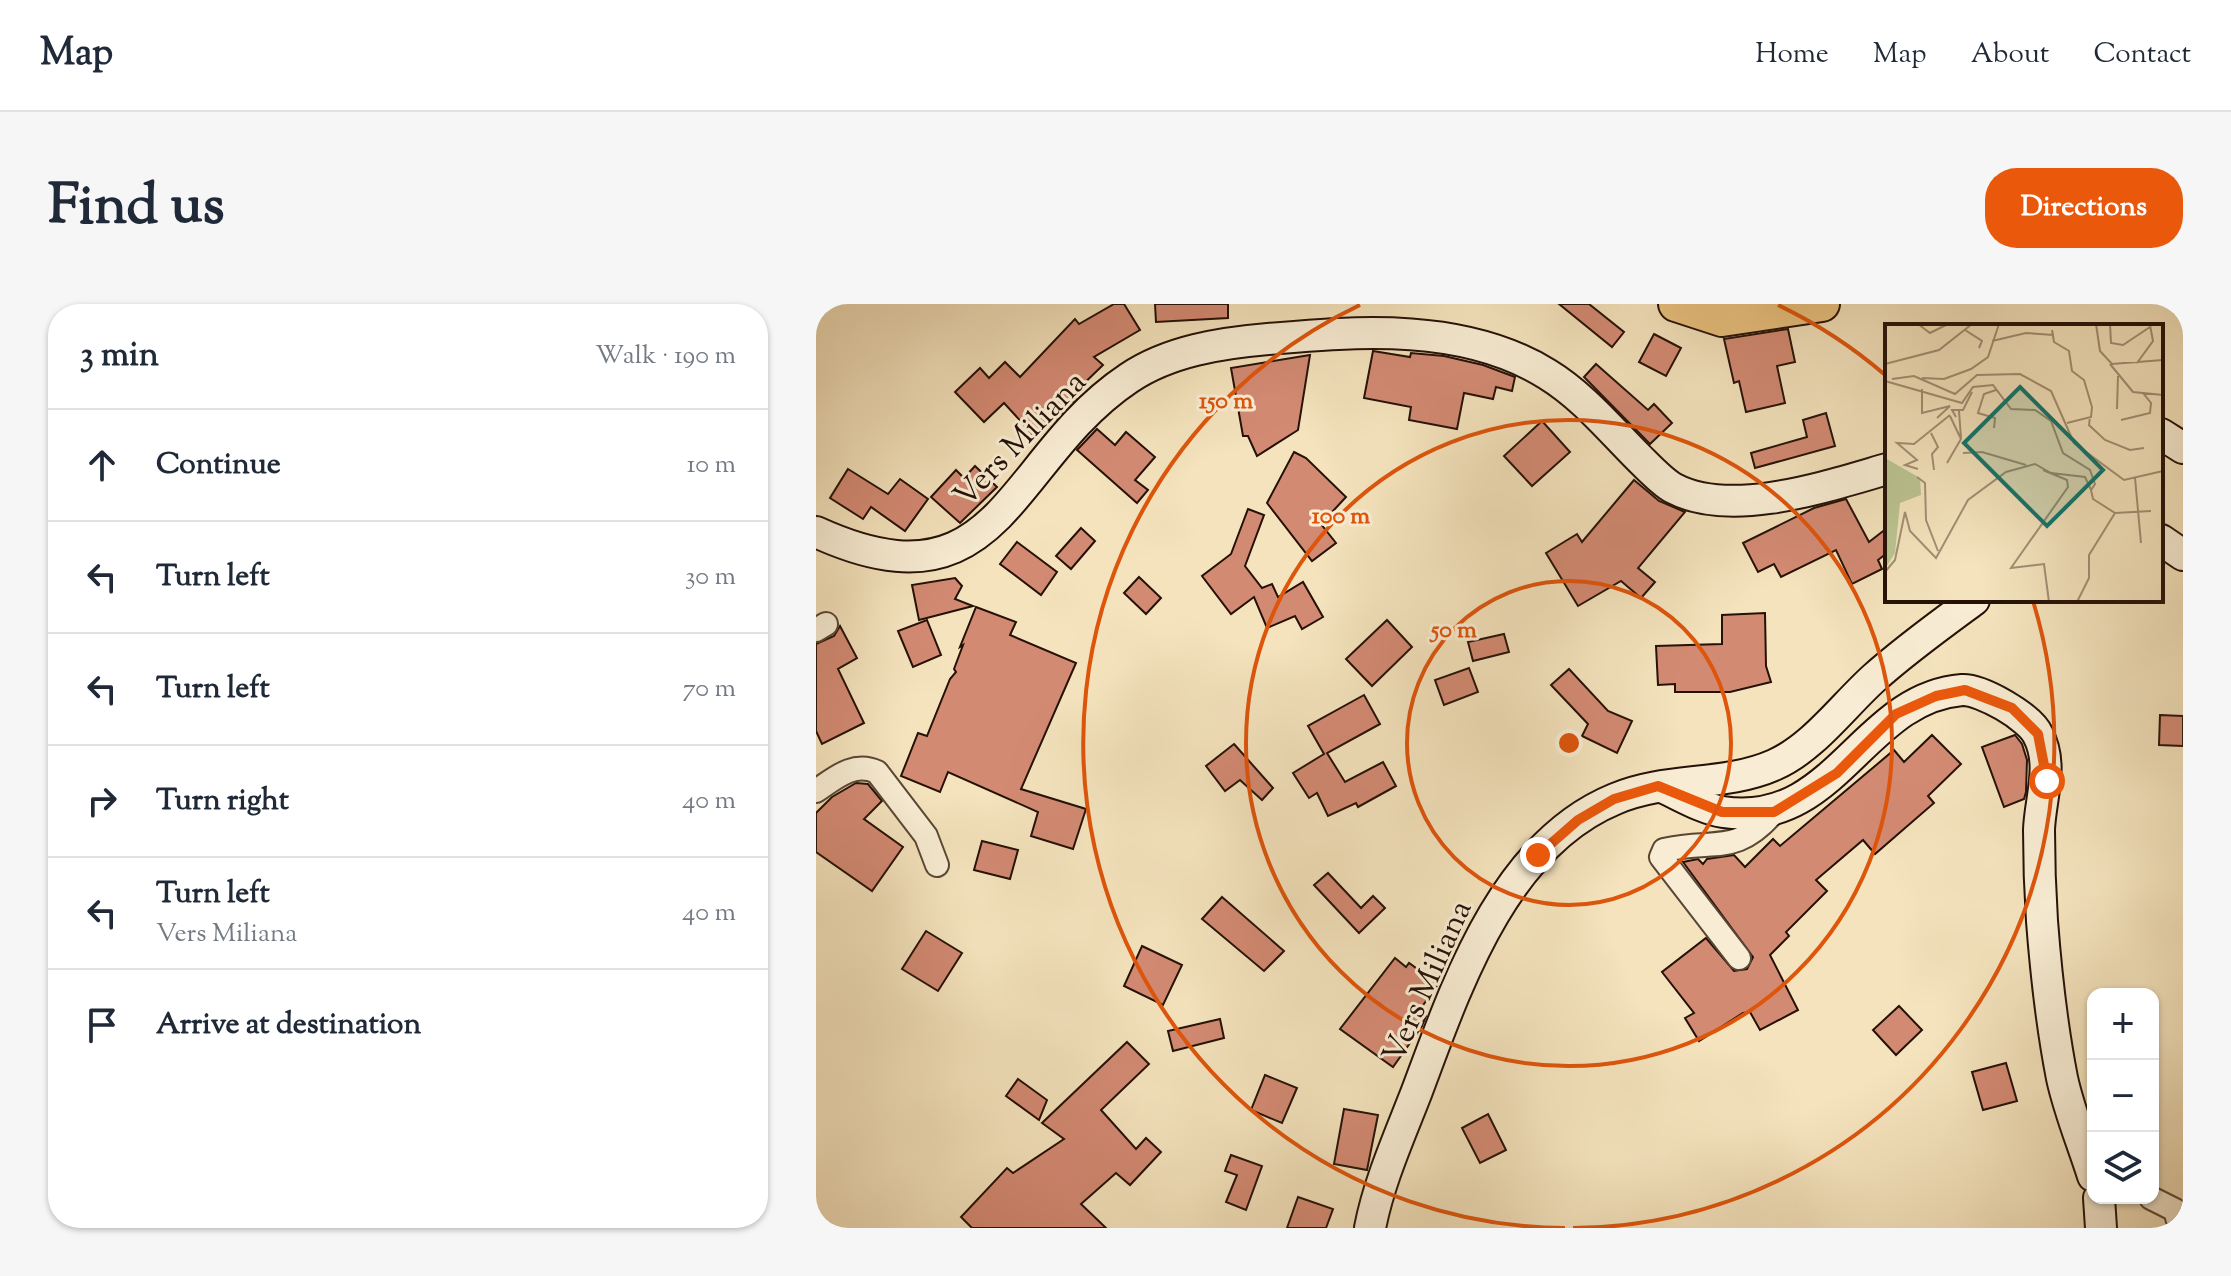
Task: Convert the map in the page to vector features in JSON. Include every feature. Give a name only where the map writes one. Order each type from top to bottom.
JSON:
[{"type":"main road","points":[[1676,304],[1722,319],[1822,304]]},
{"type":"main road","name":"Vers Miliana","points":[[816,532],[883,555],[920,558],[955,549],[986,529],[1081,420],[1129,378],[1172,357],[1228,343],[1350,331],[1429,336],[1489,350],[1545,372],[1580,396],[1673,488],[1714,500],[1749,499],[1821,488],[1885,470]]},
{"type":"main road","points":[[2163,435],[2183,448]]},
{"type":"main road","points":[[2163,541],[2183,555]]},
{"type":"main road","name":"Vers Miliana","points":[[1370,1228],[1374,1206],[1441,1027],[1479,939],[1504,898],[1538,855],[1578,820],[1614,799],[1658,786],[1746,775],[1776,765],[1808,742],[1875,677],[1971,602]]},
{"type":"main road","points":[[1658,786],[1722,812],[1774,812],[1837,773],[1896,714],[1936,696],[1965,690],[2012,708],[2038,734],[2047,781],[2039,828],[2042,921],[2063,1081],[2087,1157]]},
{"type":"main road","points":[[2099,1204],[2101,1228]]},
{"type":"street","points":[[816,791],[854,768],[865,766],[877,772],[926,836],[937,865]]},
{"type":"street","points":[[1739,958],[1661,857],[1664,850],[1676,847],[1740,842],[1755,834],[1774,812]]},
{"type":"street","points":[[2159,1202],[2175,1210],[2180,1228]]},
{"type":"building","points":[[1114,304],[1124,304],[1140,330],[1094,357],[1103,365],[1072,395],[1076,399],[1036,438],[1004,403],[984,422],[955,392],[980,368],[989,378],[1005,362],[1020,377],[1075,319],[1079,324]]},
{"type":"building","points":[[1155,304],[1228,304],[1228,318],[1156,322]]},
{"type":"building","points":[[1559,304],[1589,304],[1624,332],[1612,347]]},
{"type":"building","points":[[1788,329],[1795,362],[1777,366],[1785,403],[1746,412],[1739,381],[1734,383],[1724,339]]},
{"type":"building","points":[[1654,334],[1681,348],[1666,376],[1639,362]]},
{"type":"building","points":[[1373,351],[1410,357],[1411,353],[1444,356],[1483,365],[1515,377],[1512,391],[1496,387],[1493,399],[1464,393],[1457,429],[1409,420],[1411,407],[1364,398]]},
{"type":"building","points":[[1310,355],[1298,430],[1257,456],[1248,436],[1243,436],[1231,368]]},
{"type":"building","points":[[1596,364],[1648,410],[1654,404],[1672,423],[1650,444],[1584,377]]},
{"type":"building","points":[[1826,413],[1835,446],[1755,468],[1751,453],[1807,437],[1803,420]]},
{"type":"building","points":[[1542,421],[1570,452],[1532,486],[1504,456]]},
{"type":"building","points":[[1097,429],[1115,445],[1126,432],[1155,457],[1135,480],[1148,490],[1137,503],[1077,450]]},
{"type":"building","points":[[1294,452],[1306,458],[1346,497],[1321,524],[1336,543],[1312,561],[1267,503]]},
{"type":"building","points":[[975,466],[997,487],[960,523],[931,497],[956,470],[964,478]]},
{"type":"building","points":[[848,469],[888,494],[900,479],[928,499],[905,531],[871,507],[863,519],[830,498]]},
{"type":"building","points":[[1634,480],[1659,501],[1685,512],[1638,568],[1655,582],[1641,598],[1621,581],[1578,606],[1546,553],[1577,534],[1582,542]]},
{"type":"building","points":[[1846,499],[1869,542],[1885,530],[1885,555],[1878,560],[1882,569],[1852,584],[1836,550],[1781,577],[1774,564],[1758,572],[1743,543],[1814,508]]},
{"type":"building","points":[[1248,509],[1264,515],[1245,566],[1262,588],[1272,584],[1278,597],[1303,582],[1323,617],[1302,629],[1295,616],[1267,628],[1254,597],[1231,614],[1202,576],[1231,554]]},
{"type":"building","points":[[1081,528],[1095,541],[1071,569],[1056,556]]},
{"type":"building","points":[[1017,542],[1057,572],[1041,595],[1000,564]]},
{"type":"building","points":[[1139,577],[1161,598],[1146,614],[1124,593]]},
{"type":"building","points":[[955,578],[962,586],[955,599],[973,606],[919,620],[912,585]]},
{"type":"building","points":[[976,607],[1016,622],[1010,635],[1076,663],[1021,789],[1086,809],[1073,849],[1031,836],[1038,812],[948,772],[940,792],[901,776],[918,733],[927,736],[950,679],[956,672],[954,669],[963,645],[960,647]]},
{"type":"building","points":[[1765,613],[1766,666],[1771,682],[1730,692],[1675,692],[1675,684],[1658,685],[1656,646],[1722,644],[1722,615]]},
{"type":"building","points":[[927,620],[941,655],[913,667],[898,631]]},
{"type":"building","points":[[1387,620],[1412,647],[1372,686],[1346,659]]},
{"type":"building","points":[[840,626],[857,658],[838,669],[864,723],[822,744],[816,731],[816,644],[834,636]]},
{"type":"building","points":[[1504,634],[1509,652],[1473,661],[1468,642]]},
{"type":"building","points":[[1469,668],[1478,692],[1444,705],[1435,680]]},
{"type":"building","points":[[1569,669],[1608,711],[1632,721],[1617,753],[1582,736],[1588,724],[1551,685]]},
{"type":"building","points":[[1364,695],[1380,724],[1327,753],[1345,782],[1383,762],[1396,786],[1358,807],[1356,803],[1328,816],[1317,793],[1309,798],[1293,773],[1324,754],[1308,726]]},
{"type":"building","points":[[2160,715],[2183,716],[2183,746],[2159,745]]},
{"type":"building","points":[[1932,735],[1961,764],[1928,796],[1934,803],[1875,854],[1863,840],[1816,880],[1827,891],[1786,932],[1789,936],[1770,955],[1798,1010],[1760,1030],[1750,1012],[1743,1013],[1699,1041],[1685,1018],[1694,1013],[1662,972],[1706,938],[1734,971],[1747,969],[1753,957],[1683,862],[1698,859],[1703,864],[1707,859],[1734,855],[1745,867],[1773,839],[1780,846],[1894,750],[1904,762]]},
{"type":"building","points":[[2015,735],[2022,744],[2027,760],[2026,792],[2024,799],[2004,807],[1982,747]]},
{"type":"building","points":[[1234,744],[1273,788],[1262,800],[1240,780],[1225,791],[1206,766]]},
{"type":"building","points":[[856,783],[868,784],[882,801],[864,819],[903,847],[872,891],[816,852],[816,813],[832,797]]},
{"type":"building","points":[[982,841],[1018,850],[1010,879],[974,870]]},
{"type":"building","points":[[1328,873],[1361,908],[1373,896],[1385,908],[1359,933],[1314,885]]},
{"type":"building","points":[[1222,897],[1284,951],[1264,971],[1202,919]]},
{"type":"building","points":[[926,931],[962,953],[938,991],[902,969]]},
{"type":"building","points":[[1142,946],[1182,965],[1163,1005],[1124,986]]},
{"type":"building","points":[[1395,958],[1406,967],[1409,963],[1438,984],[1419,1011],[1426,1016],[1422,1026],[1393,1067],[1340,1029]]},
{"type":"building","points":[[1899,1006],[1922,1030],[1896,1055],[1873,1030]]},
{"type":"building","points":[[1220,1019],[1224,1038],[1173,1051],[1168,1031]]},
{"type":"building","points":[[1127,1042],[1149,1064],[1101,1110],[1136,1149],[1146,1138],[1161,1152],[1130,1185],[1116,1173],[1081,1204],[1106,1228],[972,1228],[961,1217],[1007,1168],[1013,1173],[1064,1139],[1042,1123]]},
{"type":"building","points":[[2006,1063],[2017,1101],[1983,1110],[1972,1072]]},
{"type":"building","points":[[1265,1075],[1297,1088],[1282,1123],[1251,1110]]},
{"type":"building","points":[[1018,1079],[1047,1100],[1039,1120],[1006,1096]]},
{"type":"building","points":[[1344,1109],[1378,1115],[1367,1170],[1334,1164]]},
{"type":"building","points":[[1488,1114],[1506,1150],[1480,1163],[1462,1128]]},
{"type":"building","points":[[1231,1155],[1262,1166],[1246,1210],[1226,1202],[1237,1175],[1225,1171]]},
{"type":"building","points":[[1298,1197],[1333,1209],[1326,1228],[1287,1228]]},
{"type":"route","points":[[1538,855],[1578,820],[1614,799],[1658,786],[1722,812],[1774,812],[1805,796],[1837,773],[1896,714],[1936,696],[1965,690],[2012,708],[2038,734],[2047,781]]}]
